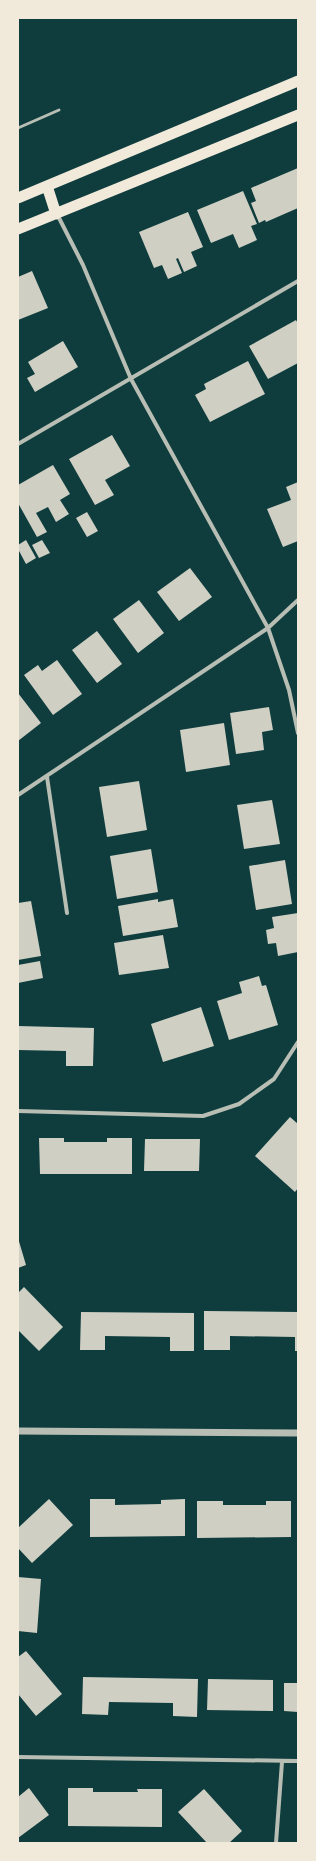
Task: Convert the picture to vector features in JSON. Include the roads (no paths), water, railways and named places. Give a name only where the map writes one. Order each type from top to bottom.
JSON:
[{"type":"highway","points":[[18,198],[298,81]]},
{"type":"highway","points":[[18,229],[298,115]]},
{"type":"highway","points":[[47,186],[56,214]]},
{"type":"street","points":[[56,214],[83,265],[131,379],[268,628],[289,690],[298,733]]},
{"type":"street","points":[[18,444],[298,281]]},
{"type":"street","points":[[18,795],[268,628],[298,600]]},
{"type":"street","points":[[46,777],[67,913]]},
{"type":"street","points":[[18,1111],[203,1116],[239,1104],[274,1079],[298,1042]]},
{"type":"street","points":[[18,1431],[298,1433]]},
{"type":"street","points":[[18,1757],[282,1762],[298,1761]]},
{"type":"street","points":[[276,1843],[282,1762]]},
{"type":"lane","points":[[18,128],[59,110]]}]
